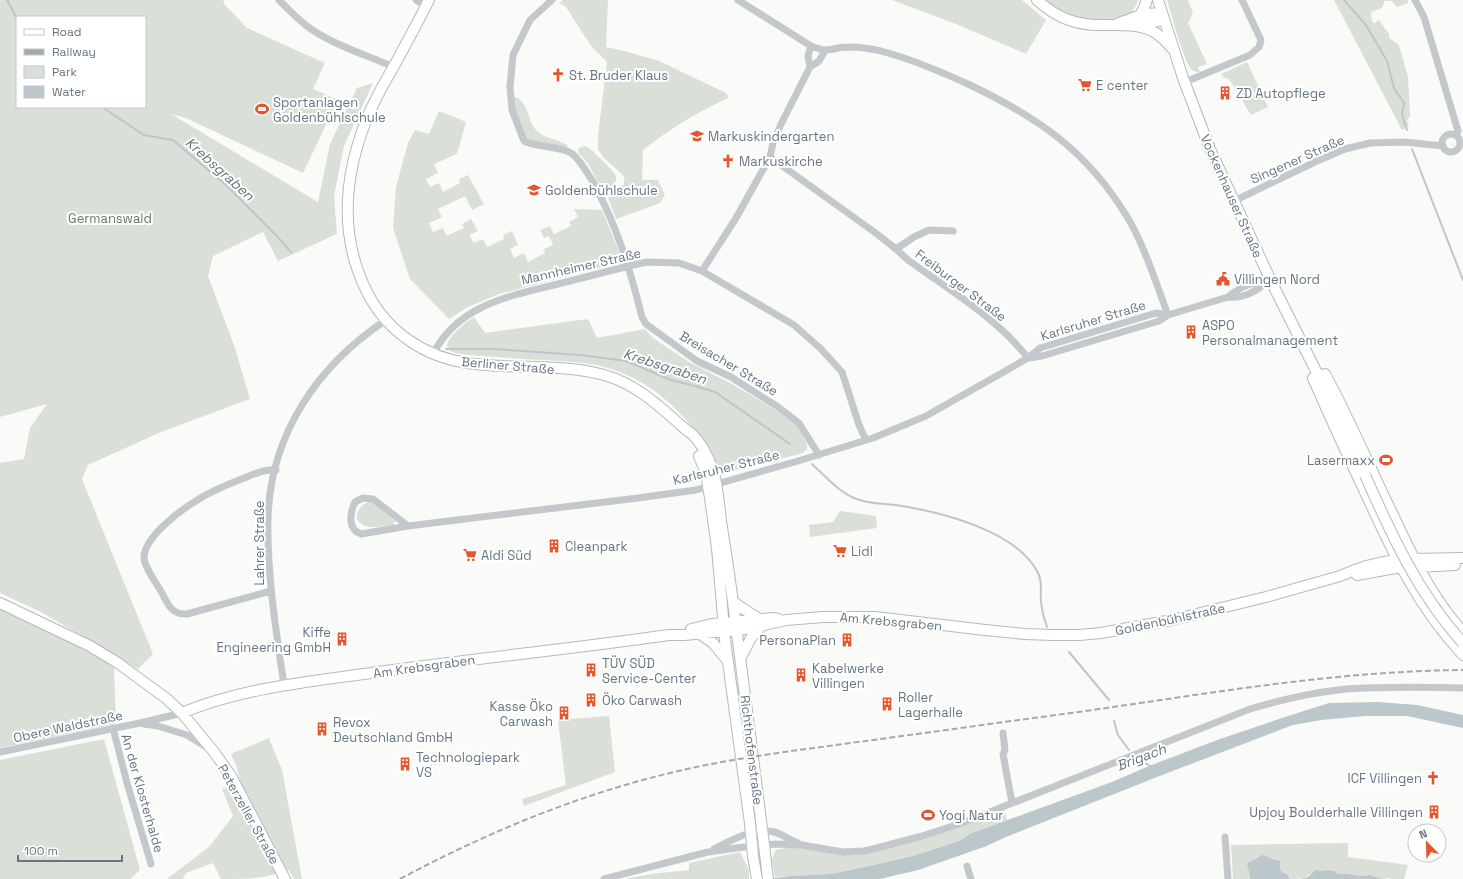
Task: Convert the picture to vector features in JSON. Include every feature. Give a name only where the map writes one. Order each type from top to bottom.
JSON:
[{"type":"street","points":[[279,0],[298,19],[314,32],[344,47],[393,67]]},
{"type":"street","points":[[416,0],[427,3]]},
{"type":"street","name":"Breisacher Straße","points":[[552,0],[530,20],[513,55],[510,87],[512,110],[524,141],[531,145],[552,147],[571,153],[587,171],[602,200],[629,266],[642,317],[646,324],[697,361],[731,377],[778,407],[799,423],[819,455]]},
{"type":"street","points":[[738,0],[811,46],[825,51],[838,48],[856,47],[895,55],[949,76],[1005,102],[1027,115],[1058,137],[1087,164],[1126,214],[1146,258],[1168,315]]},
{"type":"street","points":[[1139,17],[1147,0]]},
{"type":"street","name":"Vockenhauser Straße","points":[[1158,0],[1174,51],[1210,149],[1270,279],[1306,350],[1378,504],[1411,569],[1426,595],[1453,632],[1462,649]]},
{"type":"street","points":[[1185,82],[1250,55],[1259,47],[1261,40],[1242,0]]},
{"type":"street","points":[[1415,0],[1424,17],[1458,131],[1456,135],[1460,141],[1460,144],[1457,150],[1454,152],[1447,151],[1442,146],[1443,139],[1446,136],[1453,134],[1456,135]]},
{"type":"street","points":[[1038,1],[1056,15],[1070,21],[1084,24],[1129,26],[1151,31],[1160,36],[1174,51]]},
{"type":"street","name":"Berliner Straße","points":[[427,3],[370,110],[358,142],[351,174],[347,210],[348,234],[352,257],[360,280],[374,305],[394,329],[408,340],[433,354],[469,364],[580,370],[605,375],[628,385],[646,396],[661,407],[685,429],[700,456],[712,485],[736,626]]},
{"type":"street","points":[[1116,25],[1155,13],[1163,16],[1158,21],[1129,26]]},
{"type":"street","points":[[810,68],[808,56],[811,46]]},
{"type":"street","points":[[702,271],[736,218],[770,157],[773,143],[810,68],[818,61],[825,51]]},
{"type":"street","name":"Singener Straße","points":[[1234,200],[1315,162],[1345,150],[1370,143],[1404,142],[1442,146]]},
{"type":"street","name":"Freiburger Straße","points":[[770,157],[992,321],[1021,348],[1028,358]]},
{"type":"street","name":"Freiburger Straße","points":[[896,249],[914,237],[929,230],[954,231]]},
{"type":"street","name":"Mannheimer Straße","points":[[433,354],[445,334],[460,320],[493,302],[515,294],[647,262],[679,263],[702,271],[794,325],[821,349],[842,372],[859,425],[866,440]]},
{"type":"street","name":"Karlsruher Straße","points":[[408,526],[373,499],[363,498],[355,502],[351,512],[351,523],[354,529],[361,534],[408,526],[696,490],[810,458],[866,440],[926,416],[1028,358],[1042,356],[1159,321],[1168,315],[1228,298],[1234,292],[1253,283],[1270,279]]},
{"type":"street","name":"Lahrer Straße","points":[[284,686],[271,591],[268,518],[276,470],[287,432],[304,401],[318,381],[340,358],[372,330],[386,320]]},
{"type":"street","name":"Vockenhauser Straße","points":[[1306,350],[1305,359],[1328,414],[1399,564],[1422,604],[1444,633],[1462,649]]},
{"type":"street","name":"Vockenhauser Straße","points":[[1306,350],[1315,355],[1343,408],[1415,563],[1435,596],[1463,632]]},
{"type":"street","points":[[271,591],[179,615],[173,611],[167,602],[146,566],[144,558],[147,546],[156,534],[176,516],[200,498],[255,473],[269,469],[276,470]]},
{"type":"street","name":"Berliner Straße","points":[[712,485],[724,627]]},
{"type":"street","points":[[1372,565],[1385,554],[1388,540]]},
{"type":"street","points":[[1415,563],[1463,558]]},
{"type":"street","points":[[1415,563],[1444,566],[1463,565]]},
{"type":"street","name":"Goldenbühlstraße","points":[[996,631],[1052,635],[1079,635],[1115,630],[1200,614],[1340,576],[1353,570],[1372,565],[1399,564]]},
{"type":"street","name":"Goldenbühlstraße","points":[[1340,576],[1354,576],[1399,564]]},
{"type":"street","points":[[1429,585],[1431,575],[1435,570],[1444,566]]},
{"type":"street","points":[[733,602],[759,623],[740,659]]},
{"type":"street","name":"Peterzeller Straße","points":[[0,603],[90,646],[118,663],[156,691],[182,713],[214,752],[231,776],[285,879]]},
{"type":"street","name":"Am Krebsgraben","points":[[670,635],[682,630],[823,617],[875,617],[996,631]]},
{"type":"street","name":"Richthofenstraße","points":[[736,626],[768,875]]},
{"type":"street","name":"Am Krebsgraben","points":[[182,713],[211,702],[250,692],[284,686],[451,662],[670,635],[700,634],[724,627]]},
{"type":"street","name":"Richthofenstraße","points":[[724,627],[757,875]]},
{"type":"street","points":[[700,634],[713,643],[728,661]]},
{"type":"street","points":[[604,879],[708,852],[752,846],[802,845],[844,852],[878,848],[962,823],[1250,709],[1283,699],[1327,691],[1364,688],[1463,688]]},
{"type":"street","name":"Obere Waldstraße","points":[[0,752],[182,713]]},
{"type":"street","name":"Obere Waldstraße","points":[[140,723],[158,726],[187,735],[214,752]]},
{"type":"street","name":"An der Klosterhalde","points":[[113,728],[127,783],[151,864]]},
{"type":"street","points":[[1003,733],[1005,750],[1003,754],[1012,803]]},
{"type":"street","points":[[708,852],[740,836],[763,831],[775,832],[802,845]]},
{"type":"street","points":[[1225,837],[1228,879]]},
{"type":"street","points":[[967,866],[971,879]]},
{"type":"green space","name":"Germanswald","points":[[0,0],[223,0],[225,5],[247,28],[325,63],[313,89],[338,100],[303,173],[186,118],[171,114],[318,202],[330,144],[357,88],[373,83],[344,146],[334,196],[337,234],[278,261],[263,232],[213,256],[208,276],[235,348],[250,399],[161,432],[88,465],[82,479],[153,654],[138,669],[41,612],[0,593],[0,463],[24,459],[30,428],[47,404],[0,417]]},
{"type":"green space","points":[[563,0],[608,0],[606,47],[659,61],[726,93],[729,98],[684,121],[643,150],[642,180],[658,180],[665,195],[660,203],[616,219],[608,198],[615,188],[624,185],[624,176],[603,157],[598,149],[598,136],[607,62],[591,46],[566,7],[559,3]]},
{"type":"green space","points":[[892,0],[1022,0],[1046,20],[1026,54],[956,24]]},
{"type":"green space","points":[[1046,0],[1139,0],[1132,12],[1133,15],[1123,18],[1099,21],[1074,18],[1063,14],[1053,8]]},
{"type":"green space","points":[[1167,0],[1188,0],[1193,13],[1188,23],[1207,64],[1198,67],[1200,72],[1193,71],[1188,65],[1181,48]]},
{"type":"green space","points":[[1334,0],[1408,0],[1408,3],[1397,7],[1392,1],[1385,1],[1382,8],[1371,12],[1372,22],[1375,23],[1379,20],[1389,34],[1389,38],[1399,45],[1408,77],[1410,116],[1407,121],[1409,126],[1402,130]]},
{"type":"green space","points":[[1247,62],[1268,107],[1251,115],[1229,79],[1224,78],[1221,74]]},
{"type":"green space","points":[[516,97],[526,108],[531,122],[537,131],[568,146],[566,148],[530,141],[525,138],[511,100],[512,98]]},
{"type":"green space","points":[[439,111],[466,122],[457,154],[434,164],[438,173],[426,179],[430,187],[439,183],[443,192],[460,183],[459,179],[468,175],[484,204],[472,210],[465,196],[438,209],[442,217],[429,223],[433,232],[443,228],[447,236],[464,228],[462,224],[471,219],[478,231],[469,235],[474,243],[483,239],[487,247],[504,239],[503,235],[512,231],[518,245],[510,249],[514,258],[524,253],[528,262],[545,253],[544,249],[553,245],[549,236],[544,238],[540,230],[550,226],[554,234],[571,226],[569,222],[578,217],[574,209],[602,210],[622,259],[618,263],[499,294],[468,307],[449,319],[410,279],[393,228],[396,187],[408,143],[415,130],[429,134]]},
{"type":"green space","points":[[586,146],[602,160],[616,176],[616,181],[606,192],[602,191],[588,163],[579,154],[579,148]]},
{"type":"green space","points":[[474,317],[485,333],[588,319],[597,338],[645,329],[653,338],[689,362],[734,385],[797,424],[807,444],[807,449],[803,453],[732,471],[717,468],[696,433],[683,417],[668,402],[635,379],[616,371],[583,363],[469,355],[458,354],[450,351],[447,345],[452,336]]},
{"type":"green space","points":[[369,502],[376,504],[386,512],[395,521],[394,525],[370,527],[359,522],[357,519],[357,512],[362,506]]},
{"type":"green space","points":[[840,511],[876,516],[877,528],[810,537],[809,525],[833,522]]},
{"type":"green space","points":[[0,607],[90,652],[114,667],[116,724],[0,748]]},
{"type":"green space","points":[[609,716],[615,772],[524,806],[522,799],[566,785],[558,720]]},
{"type":"green space","points":[[269,738],[282,770],[302,879],[294,879],[289,870],[255,878],[221,879],[213,863],[186,873],[183,879],[167,879],[209,847],[233,816],[222,789],[241,785],[236,765],[231,754]]},
{"type":"green space","points":[[104,739],[140,870],[130,879],[0,879],[0,760]]},
{"type":"green space","points":[[1003,807],[1007,820],[972,833],[959,841],[913,856],[831,874],[775,877],[772,859],[776,850],[802,845],[843,852],[877,848]]},
{"type":"green space","points":[[1348,843],[1348,857],[1408,865],[1404,879],[1382,879],[1368,875],[1360,876],[1338,874],[1334,871],[1319,871],[1316,869],[1304,877],[1290,879],[1286,873],[1283,873],[1280,869],[1280,862],[1276,859],[1259,856],[1248,862],[1250,879],[1233,879],[1231,845]]},
{"type":"green space","points":[[740,852],[749,870],[749,879],[625,879],[650,874],[689,870],[689,863]]},
{"type":"water","points":[[1378,702],[1417,705],[1463,715],[1463,728],[1407,716],[1365,716],[1321,720],[1293,725],[1157,777],[984,847],[918,870],[880,879],[766,879],[831,874],[913,856],[959,841],[972,833],[1112,782],[1220,739],[1288,716],[1329,703]]},
{"type":"water","points":[[1262,855],[1280,861],[1280,869],[1283,873],[1286,873],[1290,879],[1250,879],[1247,863]]},
{"type":"water","points":[[1316,869],[1319,871],[1334,871],[1338,874],[1360,876],[1370,875],[1382,879],[1300,879],[1308,877]]},
{"type":"waterway","name":"Krebsgraben","points":[[7,0],[16,17]]},
{"type":"waterway","points":[[1344,0],[1366,25],[1387,61],[1394,88],[1404,103],[1402,115],[1407,130]]},
{"type":"waterway","name":"Krebsgraben","points":[[104,108],[144,135],[173,140],[227,186],[291,252]]},
{"type":"waterway","points":[[1412,149],[1463,280]]},
{"type":"waterway","name":"Krebsgraben","points":[[446,349],[494,349],[580,355],[626,361],[671,380],[715,392],[790,444]]},
{"type":"waterway","name":"Krebsgraben","points":[[812,464],[837,487],[854,498],[872,503],[896,505],[938,513],[977,526],[1013,545],[1027,557],[1039,575],[1041,583],[1041,606],[1047,627]]},
{"type":"waterway","name":"Krebsgraben","points":[[1069,652],[1109,700]]},
{"type":"waterway","name":"Krebsgraben","points":[[1114,721],[1118,735],[1129,750]]},
{"type":"waterway","name":"Krebsgraben","points":[[1141,760],[1150,766]]},
{"type":"railway","points":[[400,879],[465,846],[532,817],[635,782],[713,764],[778,753],[1266,685],[1315,679],[1414,671],[1463,670]]},
{"type":"place","name":"St. Bruder Klaus","points":[[558,75]]},
{"type":"place","name":"E center","points":[[1085,85]]},
{"type":"place","name":"ZD Autopflege","points":[[1225,93]]},
{"type":"place","name":"Sportanlagen Goldenbühlschule","points":[[262,109]]},
{"type":"place","name":"Markuskindergarten","points":[[697,136]]},
{"type":"place","name":"Markuskirche","points":[[728,161]]},
{"type":"place","name":"Goldenbühlschule","points":[[534,190]]},
{"type":"place","name":"Villingen Nord","points":[[1223,279]]},
{"type":"place","name":"ASPO Personalmanagement","points":[[1191,332]]},
{"type":"place","name":"Lasermaxx","points":[[1386,460]]},
{"type":"place","name":"Cleanpark","points":[[554,546]]},
{"type":"place","name":"Lidl","points":[[840,551]]},
{"type":"place","name":"Aldi Süd","points":[[470,555]]},
{"type":"place","name":"Kiffe Engineering GmbH","points":[[342,639]]},
{"type":"place","name":"PersonaPlan","points":[[847,640]]},
{"type":"place","name":"TÜV SÜD Service-Center","points":[[591,670]]},
{"type":"place","name":"Kabelwerke Villingen","points":[[801,675]]},
{"type":"place","name":"Öko Carwash","points":[[591,700]]},
{"type":"place","name":"Roller Lagerhalle","points":[[887,704]]},
{"type":"place","name":"Kasse Öko Carwash","points":[[564,713]]},
{"type":"place","name":"Revox Deutschland GmbH","points":[[322,729]]},
{"type":"place","name":"Technologiepark VS","points":[[405,764]]},
{"type":"place","name":"ICF Villingen","points":[[1433,778]]},
{"type":"place","name":"Upjoy Boulderhalle Villingen","points":[[1434,812]]},
{"type":"place","name":"Yogi Natur","points":[[928,815]]},
{"type":"water label","name":"Brigach","points":[[1141,757]]}]
